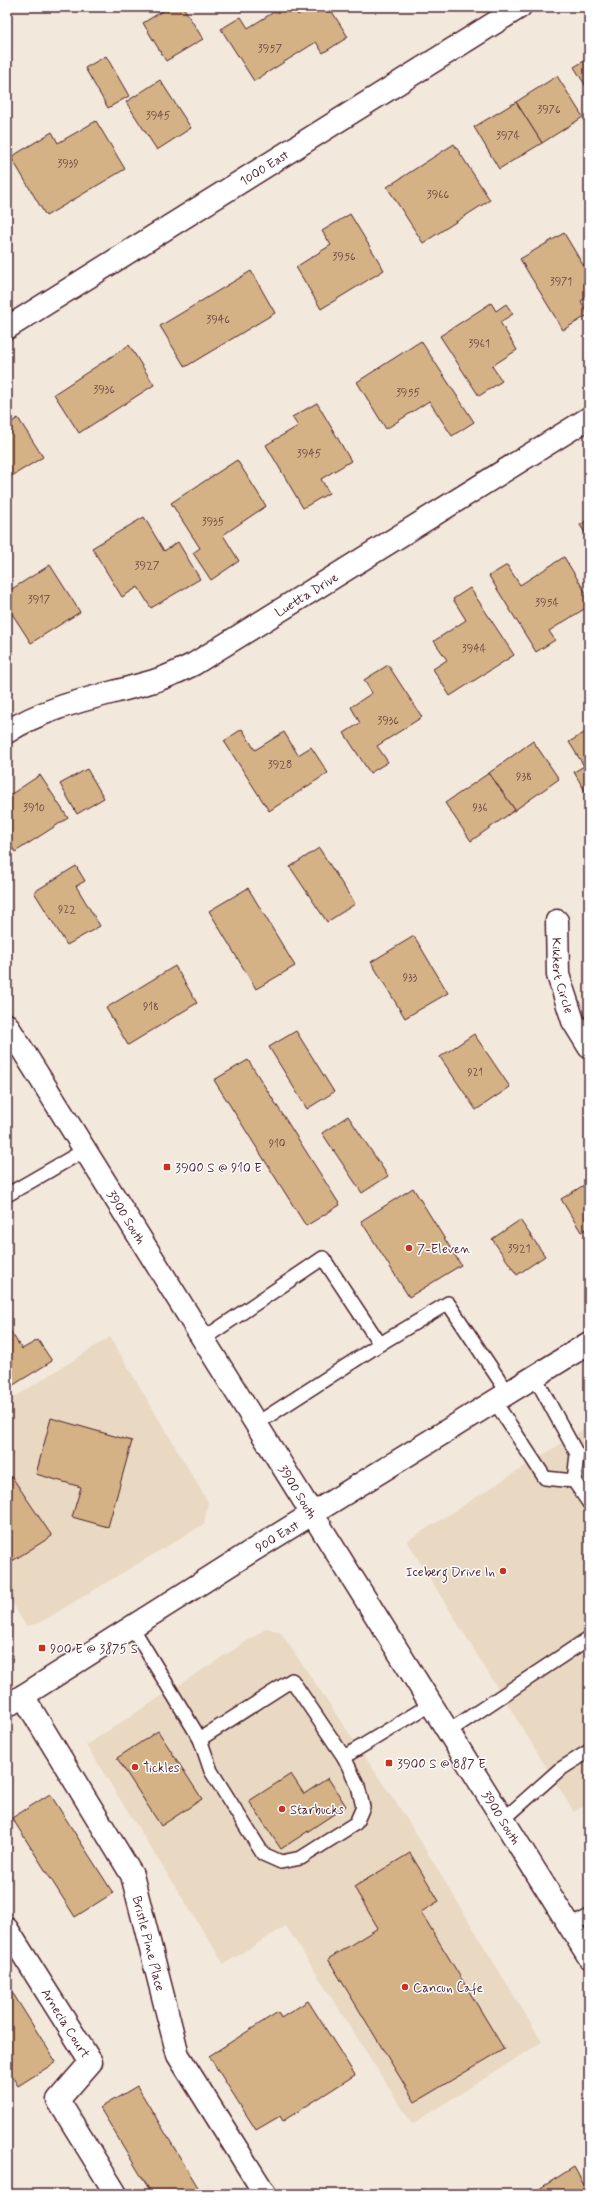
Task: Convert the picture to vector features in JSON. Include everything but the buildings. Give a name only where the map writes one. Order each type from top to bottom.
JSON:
[{"type":"street","name":"1000 East","points":[[7,328],[520,7]]},
{"type":"street","name":"Luetta Drive","points":[[7,732],[44,713],[158,680],[194,664],[589,418]]},
{"type":"street","name":"Kikkert Circle","points":[[557,921],[558,975],[573,1021],[589,1047]]},
{"type":"street","name":"3900 South","points":[[7,1026],[589,1957]]},
{"type":"street","name":"900 East","points":[[15,1701],[312,1514],[589,1343]]},
{"type":"street","name":"Bristle Pine Place","points":[[15,1701],[132,1875],[178,2055],[265,2194]]},
{"type":"street","name":"Arnecia Court","points":[[7,1929],[91,2062],[58,2100],[116,2194]]},
{"type":"lane","points":[[7,1195],[85,1150]]},
{"type":"lane","points":[[203,1339],[324,1258],[380,1344]]},
{"type":"lane","points":[[256,1424],[380,1344],[448,1303],[545,1478],[574,1481]]},
{"type":"lane","points":[[535,1377],[577,1454],[574,1481],[589,1503]]},
{"type":"lane","points":[[132,1627],[200,1739],[211,1772],[263,1854],[281,1862],[300,1858],[356,1823],[363,1807],[358,1786],[344,1757],[292,1680],[200,1739]]},
{"type":"lane","points":[[449,1731],[589,1638]]},
{"type":"lane","points":[[344,1757],[431,1704]]},
{"type":"lane","points":[[504,1819],[559,1770],[589,1751]]},
{"type":"lane","points":[[570,1926],[589,1916]]},
{"type":"shaded area","points":[[110,1337],[208,1502],[204,1524],[39,1623],[26,1626],[7,1594],[7,1402]]},
{"type":"shaded area","points":[[589,1426],[589,1803],[574,1812],[407,1541]]},
{"type":"shaded area","points":[[267,1628],[281,1633],[407,1819],[542,2042],[412,2124],[286,1926],[224,1964],[86,1745]]},
{"type":"place","name":"3900 S @ 910 E","points":[[167,1167]]},
{"type":"place","name":"7-Eleven","points":[[409,1248]]},
{"type":"place","name":"Iceberg Drive In","points":[[503,1571]]},
{"type":"place","name":"900 E @ 3875 S","points":[[42,1648]]},
{"type":"place","name":"3900 S @ 887 E","points":[[389,1763]]},
{"type":"place","name":"Tickles","points":[[135,1767]]},
{"type":"place","name":"Starbucks","points":[[282,1809]]},
{"type":"place","name":"Cancun Cafe","points":[[405,1987]]}]
